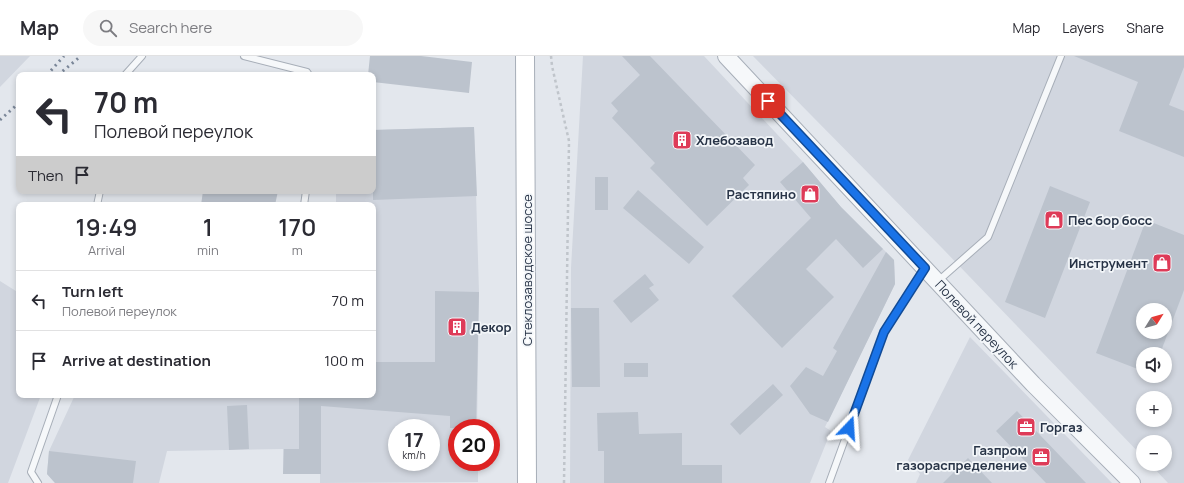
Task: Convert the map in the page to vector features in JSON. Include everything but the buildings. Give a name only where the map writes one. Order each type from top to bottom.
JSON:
[{"type":"main road","name":"Стеклозаводское шоссе","points":[[525,56],[527,483]]},
{"type":"street","name":"Полевой переулок","points":[[726,56],[1038,389],[1132,483]]},
{"type":"lane","points":[[128,72],[142,56]]},
{"type":"lane","points":[[244,56],[307,72]]},
{"type":"lane","points":[[938,282],[988,237],[1041,109],[1061,56]]},
{"type":"lane","points":[[828,483],[884,332],[925,268]]},
{"type":"lane","points":[[38,483],[31,472],[57,398]]},
{"type":"path","points":[[552,56],[552,66],[569,140],[564,483]]},
{"type":"shaded area","points":[[0,56],[30,56],[0,87]]},
{"type":"shaded area","points":[[583,56],[704,56],[803,162],[841,207],[894,260],[895,284],[825,427],[831,431],[810,483],[570,483],[571,268]]},
{"type":"shaded area","points":[[753,56],[1184,56],[1184,483],[1168,483],[1157,471],[1172,471],[1172,435],[1136,435],[1136,450],[943,249]]},
{"type":"shaded area","points":[[474,127],[479,292],[477,419],[448,419],[448,471],[478,471],[478,482],[320,483],[320,474],[283,474],[283,449],[167,451],[159,483],[55,483],[47,474],[49,451],[74,398],[376,398],[376,202],[336,202],[336,194],[376,194],[376,130]]},
{"type":"shaded area","points":[[0,281],[16,291],[16,398],[40,398],[8,483],[0,483]]},
{"type":"shaded area","points":[[970,337],[1112,483],[916,483],[920,474],[908,460]]},
{"type":"railway","points":[[50,72],[64,56]]},
{"type":"railway","points":[[62,72],[81,56]]},
{"type":"railway","points":[[0,120],[16,106]]},
{"type":"place","name":"Хлебозавод","points":[[682,140]]},
{"type":"place","name":"Растяпино","points":[[810,194]]},
{"type":"place","name":"Пес бор босс","points":[[1054,220]]},
{"type":"place","name":"Инструмент","points":[[1162,263]]},
{"type":"place","name":"Декор","points":[[457,327]]},
{"type":"place","name":"Горгаз","points":[[1026,427]]},
{"type":"place","name":"Газпром газораспределение","points":[[1041,457]]},
{"type":"route","points":[[768,101],[925,268],[884,332],[849,428]]}]
